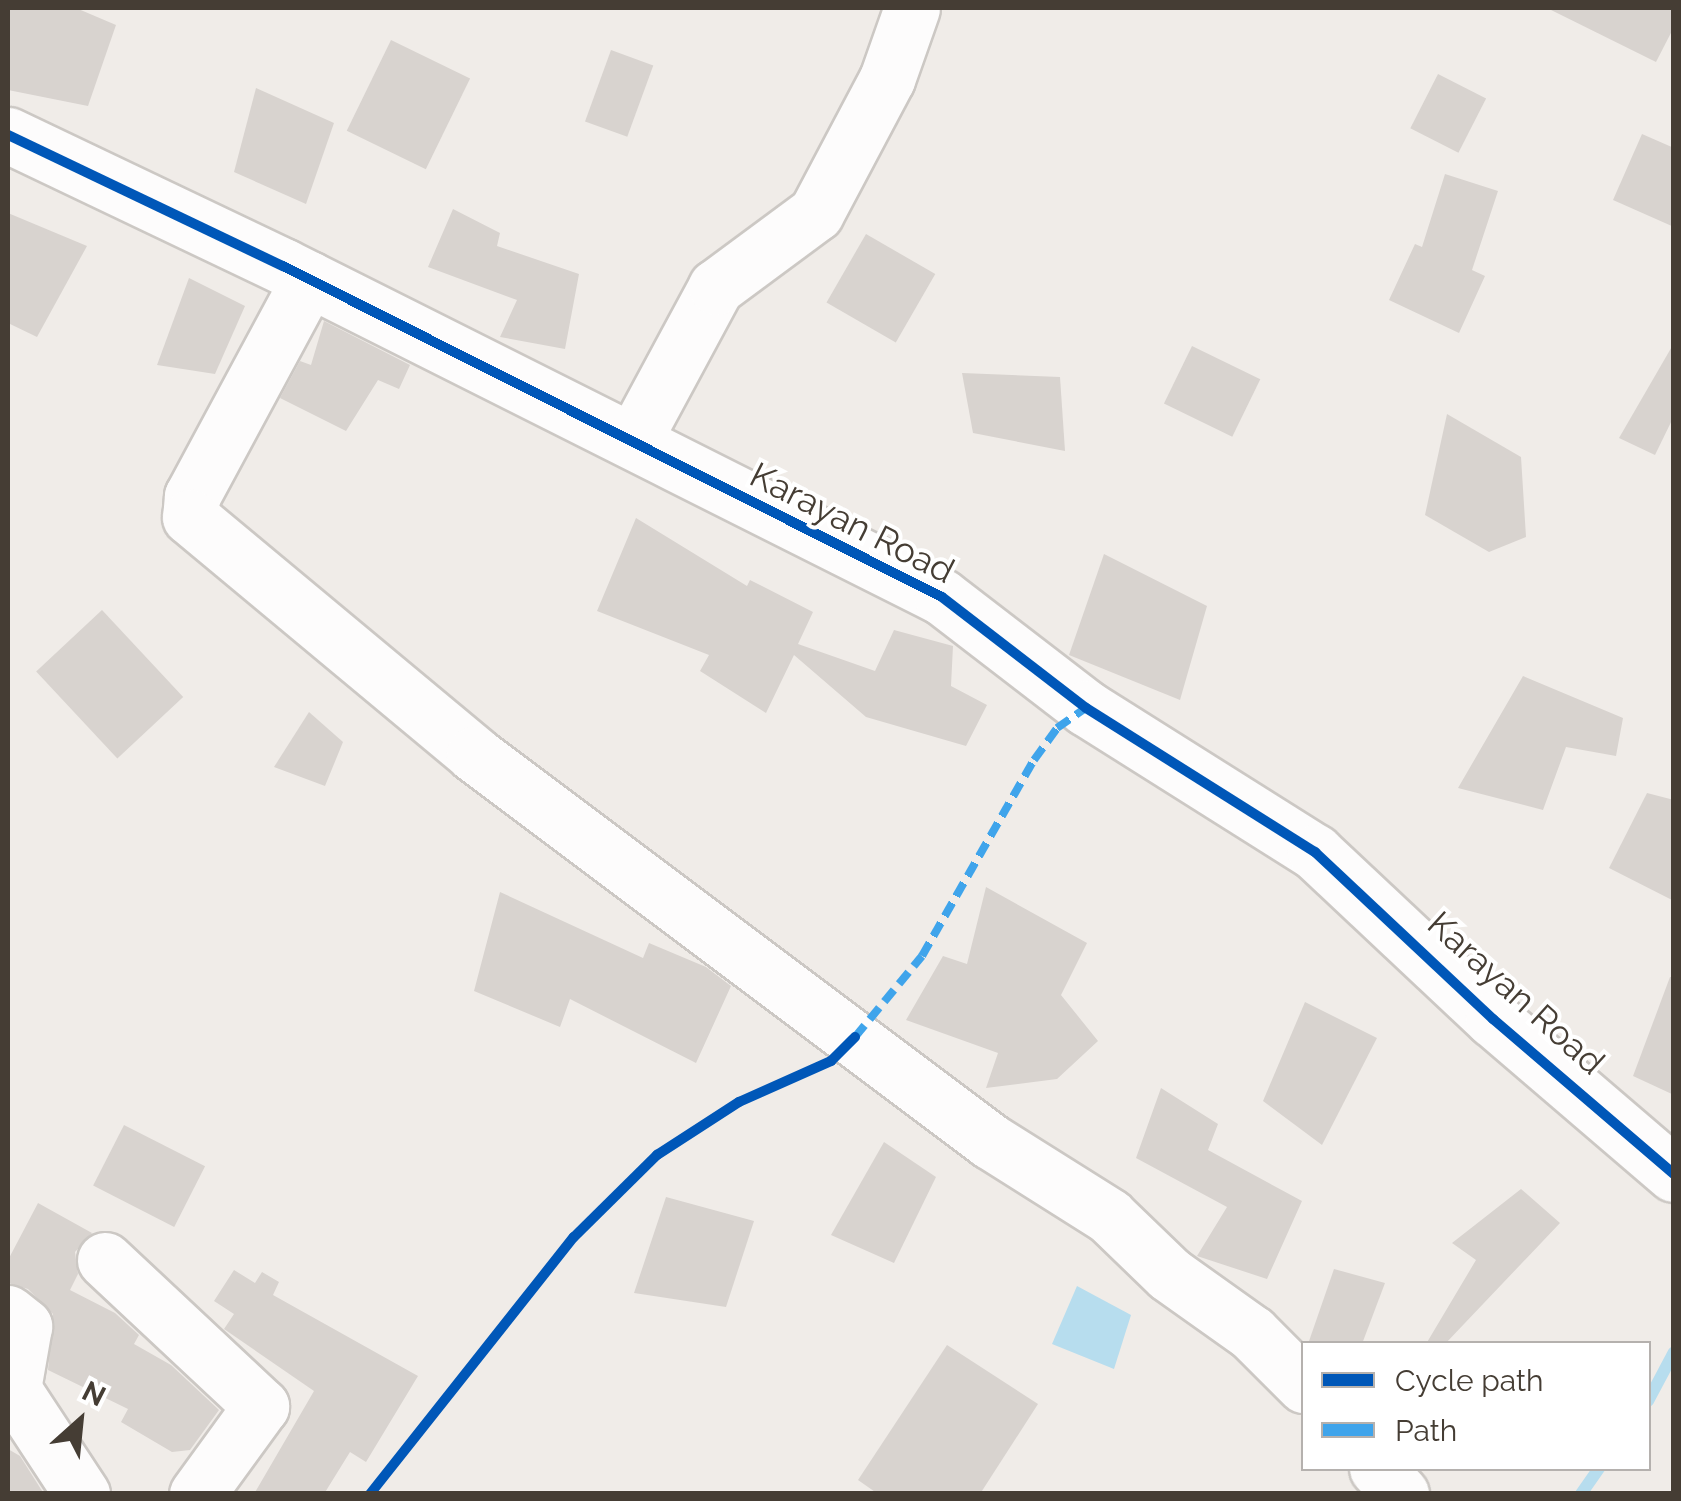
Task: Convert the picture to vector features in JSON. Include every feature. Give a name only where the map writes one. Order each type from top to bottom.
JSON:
[{"type":"street","points":[[633,442],[716,286],[816,213],[887,79],[912,8]]},
{"type":"street","name":"Karayan Road","points":[[8,135],[309,279],[942,597],[1086,708],[1316,852],[1493,1019],[1674,1174]]},
{"type":"street","points":[[309,279],[192,496],[190,517],[474,754],[990,1141],[1109,1216],[1169,1274],[1252,1332],[1301,1381]]},
{"type":"street","points":[[104,1260],[260,1406],[197,1494]]},
{"type":"street","points":[[8,1313],[24,1326],[13,1390],[82,1494]]},
{"type":"street","points":[[1380,1471],[1402,1494]]},
{"type":"water","points":[[1077,1286],[1131,1315],[1114,1369],[1052,1344]]},
{"type":"building","points":[[8,8],[76,8],[116,25],[88,106],[8,90]]},
{"type":"building","points":[[1547,8],[1674,8],[1674,27],[1656,62]]},
{"type":"building","points":[[391,40],[470,79],[426,169],[347,131]]},
{"type":"building","points":[[611,50],[653,65],[627,137],[585,121]]},
{"type":"building","points":[[1438,74],[1486,99],[1458,153],[1410,128]]},
{"type":"building","points":[[256,88],[334,123],[306,204],[234,172]]},
{"type":"building","points":[[1642,134],[1674,148],[1674,227],[1613,200]]},
{"type":"building","points":[[1445,174],[1498,191],[1472,270],[1485,276],[1459,333],[1389,300],[1415,244],[1422,247]]},
{"type":"building","points":[[453,209],[500,233],[497,246],[579,274],[565,349],[500,337],[517,300],[428,267]]},
{"type":"building","points":[[8,213],[87,246],[37,337],[8,323]]},
{"type":"building","points":[[866,234],[935,274],[896,342],[826,302]]},
{"type":"building","points":[[189,278],[245,306],[215,374],[157,365]]},
{"type":"building","points":[[324,321],[410,365],[399,389],[378,380],[346,431],[280,398],[300,361],[311,365]]},
{"type":"building","points":[[1674,343],[1674,416],[1655,455],[1619,438]]},
{"type":"building","points":[[1192,346],[1260,379],[1232,437],[1164,404]]},
{"type":"building","points":[[962,373],[1060,377],[1065,451],[973,433]]},
{"type":"building","points":[[1447,414],[1521,457],[1526,537],[1489,552],[1425,515]]},
{"type":"building","points":[[636,518],[747,586],[750,580],[813,612],[798,644],[875,671],[894,630],[953,646],[951,686],[987,705],[966,746],[866,717],[794,655],[766,713],[700,671],[709,655],[597,611]]},
{"type":"building","points":[[1104,554],[1207,606],[1180,700],[1069,655]]},
{"type":"building","points":[[102,610],[183,697],[117,758],[36,671]]},
{"type":"building","points":[[1523,676],[1623,718],[1616,756],[1566,747],[1543,810],[1458,788]]},
{"type":"building","points":[[309,712],[343,742],[325,786],[274,767]]},
{"type":"building","points":[[1647,793],[1674,800],[1674,901],[1609,868]]},
{"type":"building","points":[[986,887],[1087,943],[1061,995],[1098,1041],[1057,1079],[986,1088],[998,1053],[906,1020],[943,956],[967,964]]},
{"type":"building","points":[[500,892],[643,958],[649,943],[706,967],[731,986],[696,1063],[570,999],[560,1027],[474,991]]},
{"type":"building","points":[[1670,977],[1674,977],[1674,1095],[1633,1076]]},
{"type":"building","points":[[1305,1002],[1377,1038],[1322,1145],[1263,1101]]},
{"type":"building","points":[[1161,1088],[1218,1124],[1208,1150],[1302,1201],[1267,1279],[1197,1256],[1227,1207],[1136,1158]]},
{"type":"building","points":[[124,1125],[205,1166],[174,1227],[93,1186]]},
{"type":"building","points":[[884,1142],[936,1177],[894,1263],[831,1235]]},
{"type":"building","points":[[1521,1189],[1560,1223],[1448,1341],[1428,1341],[1476,1260],[1452,1243]]},
{"type":"building","points":[[666,1197],[754,1221],[726,1307],[634,1293]]},
{"type":"building","points":[[38,1203],[92,1233],[75,1252],[78,1274],[70,1290],[115,1313],[139,1335],[134,1344],[171,1365],[219,1410],[190,1450],[172,1452],[121,1422],[128,1409],[48,1370],[53,1314],[28,1289],[8,1283],[8,1260]]},
{"type":"building","points":[[1334,1269],[1385,1283],[1363,1341],[1309,1341]]},
{"type":"building","points":[[234,1270],[255,1283],[262,1272],[279,1282],[273,1295],[418,1376],[366,1462],[350,1452],[324,1494],[254,1494],[314,1391],[224,1329],[234,1314],[214,1301]]},
{"type":"building","points":[[947,1345],[1038,1404],[980,1494],[878,1494],[858,1480]]},
{"type":"building","points":[[8,1449],[20,1456],[44,1494],[8,1494]]},
{"type":"waterway","points":[[1651,1395],[1674,1352]]},
{"type":"waterway","points":[[1581,1494],[1597,1471]]},
{"type":"marked path","points":[[855,1037],[922,956],[1034,760],[1057,728],[1086,708]]},
{"type":"cycle path","points":[[8,135],[283,266],[942,597],[1086,708],[1315,852],[1493,1019],[1674,1174]]},
{"type":"cycle path","points":[[370,1494],[574,1237],[657,1155],[739,1102],[831,1061],[855,1037]]}]
